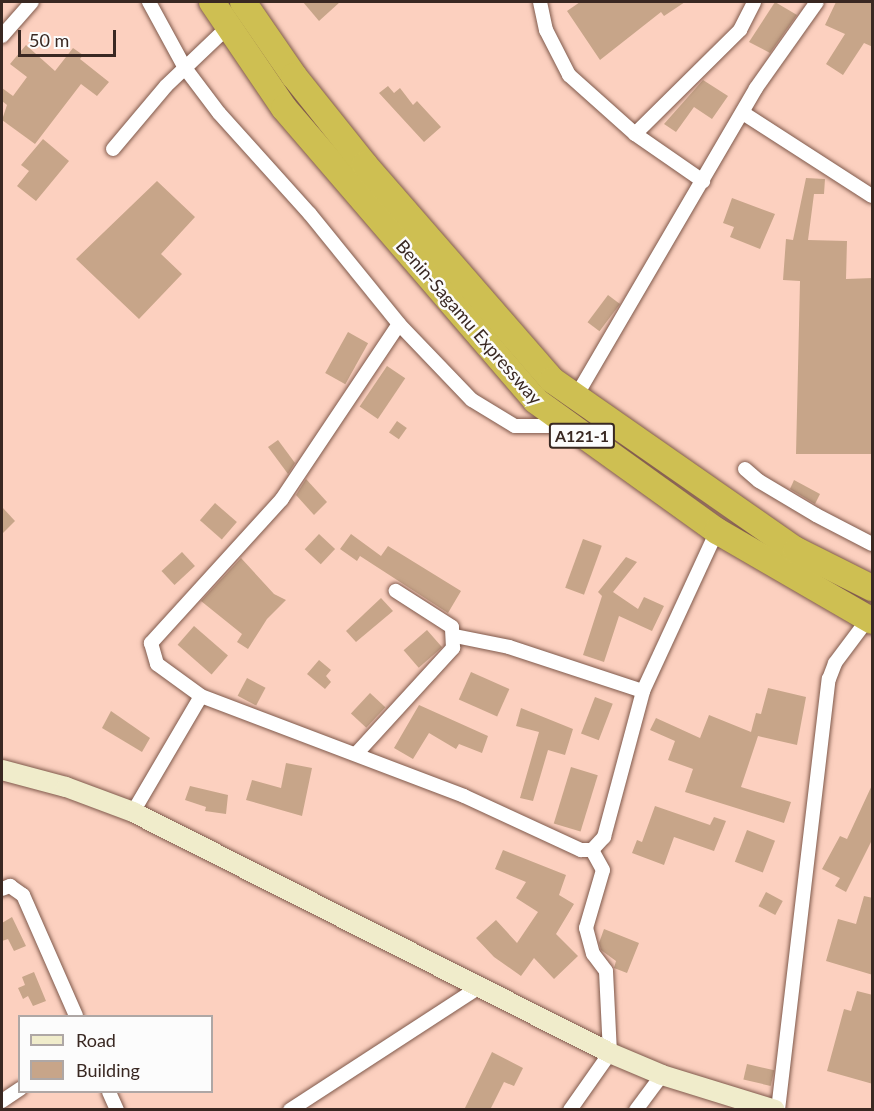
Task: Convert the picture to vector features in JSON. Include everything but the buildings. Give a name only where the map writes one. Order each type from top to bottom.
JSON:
[{"type":"highway","name":"A121-1","points":[[212,2],[228,27]]},
{"type":"highway","name":"Benin-Sagamu Expressway","points":[[243,2],[294,76],[365,165],[552,380],[796,550],[873,588]]},
{"type":"highway","name":"Benin-Sagamu Expressway","points":[[228,27],[284,108],[536,401],[717,531],[870,620]]},
{"type":"street","points":[[2,36],[32,2]]},
{"type":"street","points":[[149,2],[185,68],[399,324],[472,400],[515,426],[568,425]]},
{"type":"street","points":[[540,2],[546,30],[569,75],[634,134],[702,180]]},
{"type":"street","points":[[634,134],[740,30],[754,2]]},
{"type":"street","points":[[576,398],[743,112],[817,2]]},
{"type":"street","points":[[113,149],[185,68],[228,27]]},
{"type":"street","points":[[743,112],[873,196]]},
{"type":"street","points":[[399,324],[282,499],[151,643],[157,664],[201,696],[464,796],[581,850],[592,850],[604,837],[643,691],[717,531]]},
{"type":"street","points":[[745,469],[759,482],[816,516],[873,544]]},
{"type":"street","points":[[356,754],[453,648],[455,636],[452,627],[396,591]]},
{"type":"street","points":[[2,770],[66,787],[133,812],[610,1053],[662,1075],[776,1110],[829,679],[835,663],[870,620]]},
{"type":"street","points":[[455,636],[509,647],[643,691]]},
{"type":"street","points":[[133,812],[201,696]]},
{"type":"street","points":[[570,1110],[610,1053],[606,971],[593,954],[586,928],[603,870],[592,850]]},
{"type":"street","points":[[2,889],[10,886],[23,895],[75,1015]]},
{"type":"street","points":[[290,1110],[478,988]]},
{"type":"street","points":[[636,1110],[662,1075]]},
{"type":"street","points":[[2,1101],[18,1090]]},
{"type":"street","points":[[109,1093],[117,1110]]}]
